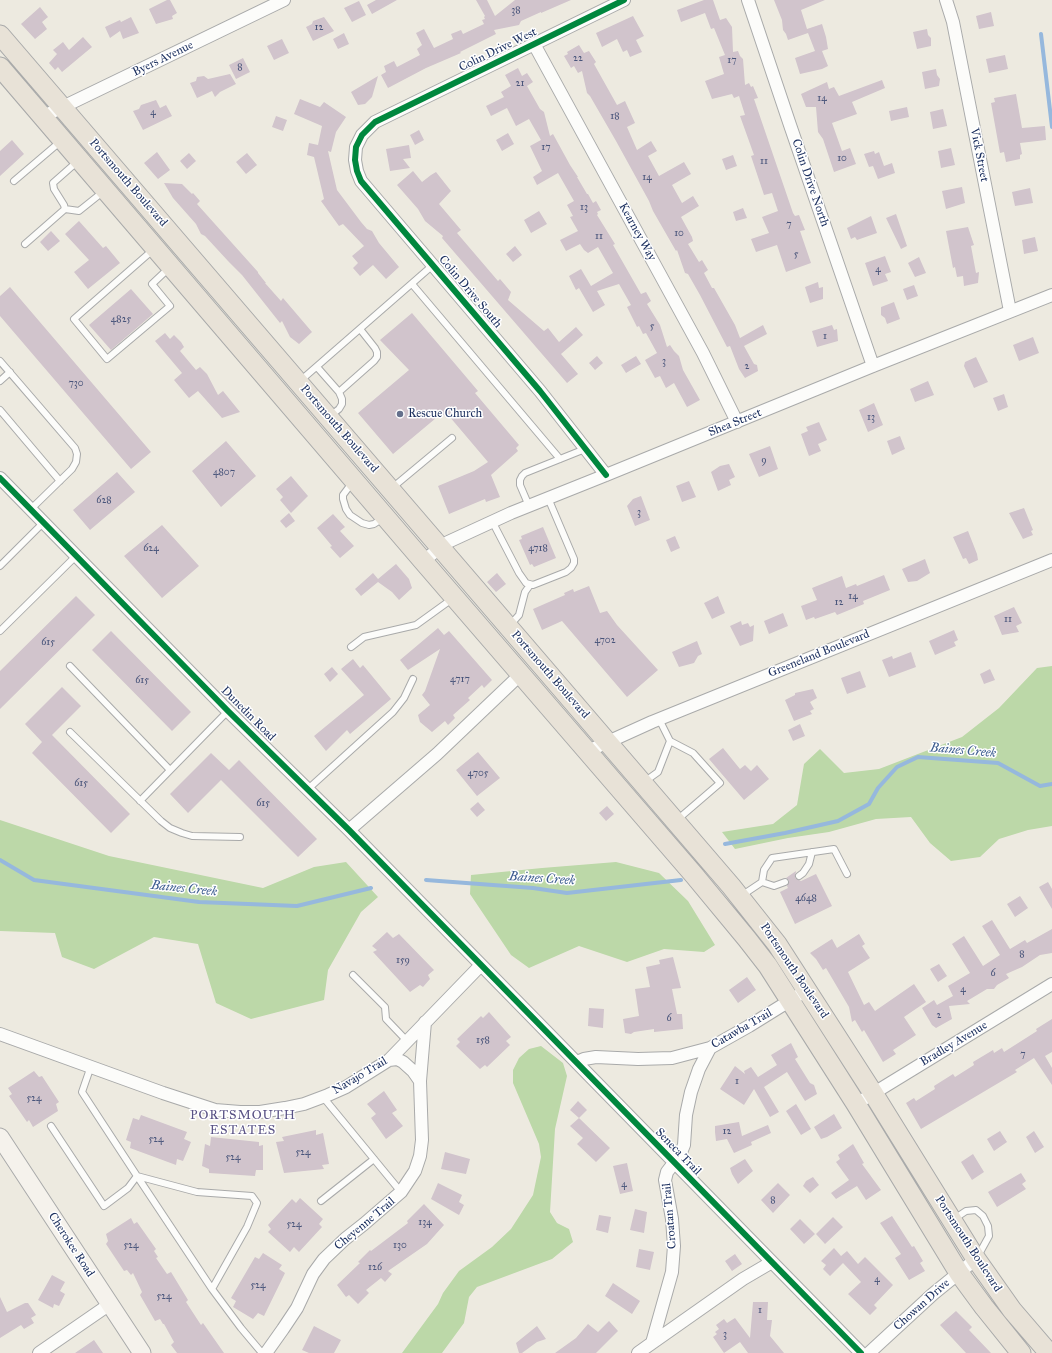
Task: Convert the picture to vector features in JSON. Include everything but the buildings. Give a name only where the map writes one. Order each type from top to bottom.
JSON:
[{"type":"main road","name":"Portsmouth Boulevard","points":[[0,35],[676,821],[778,944],[976,1259],[1012,1310],[1049,1353]]},
{"type":"main road","name":"Portsmouth Boulevard","points":[[0,67],[423,561],[588,751],[747,939],[768,966],[856,1104],[959,1273],[984,1308],[1021,1353]]},
{"type":"street","name":"Byers Avenue","points":[[42,117],[284,0]]},
{"type":"street","name":"Colin Drive West","points":[[381,119],[624,0]]},
{"type":"street","name":"Colin Drive North","points":[[748,0],[787,118],[873,366]]},
{"type":"street","name":"Vick Street","points":[[946,0],[953,22],[1010,311]]},
{"type":"street","name":"Kearney Way","points":[[534,44],[703,353],[737,422]]},
{"type":"street","name":"Colin Drive South","points":[[381,119],[369,126],[362,135],[356,147],[355,160],[357,171],[362,181],[540,391],[606,475]]},
{"type":"street","name":"Shea Street","points":[[423,561],[448,542],[492,521],[1052,295]]},
{"type":"street","name":"Dunedin Road","points":[[0,478],[481,965]]},
{"type":"street","name":"Greeneland Boulevard","points":[[588,751],[659,719],[1052,560]]},
{"type":"street","points":[[349,830],[437,754],[521,674]]},
{"type":"street","name":"Navajo Trail","points":[[0,1034],[163,1093],[215,1110],[260,1112],[304,1104],[323,1097],[346,1086],[389,1060],[481,965]]},
{"type":"street","name":"Seneca Trail","points":[[481,965],[577,1062],[674,1164],[861,1353]]},
{"type":"street","name":"Bradley Avenue","points":[[856,1104],[1052,984]]},
{"type":"street","name":"Catawba Trail","points":[[577,1062],[596,1057],[638,1059],[672,1058],[710,1048],[807,990]]},
{"type":"street","name":"Cheyenne Trail","points":[[266,1353],[284,1329],[297,1308],[313,1274],[324,1259],[345,1239],[401,1192],[415,1171],[420,1156],[422,1140],[420,1081],[425,1022]]},
{"type":"street","name":"Croatan Trail","points":[[652,1343],[672,1272],[674,1246],[672,1219],[665,1180],[667,1172],[680,1155],[684,1145],[686,1115],[691,1092],[699,1069],[710,1048]]},
{"type":"street","points":[[389,1060],[397,1059],[403,1062],[413,1071],[420,1081]]},
{"type":"street","name":"Cherokee Road","points":[[0,1137],[142,1353]]},
{"type":"street","name":"Chowan Drive","points":[[869,1353],[933,1294],[976,1259]]},
{"type":"street","points":[[638,1353],[743,1279],[772,1262]]},
{"type":"street","points":[[39,1353],[110,1304]]},
{"type":"lane","points":[[14,181],[62,140]]},
{"type":"lane","points":[[65,209],[54,189],[53,183],[80,160]]},
{"type":"lane","points":[[25,244],[65,209],[79,211],[105,190]]},
{"type":"lane","points":[[155,248],[74,319],[107,359],[170,306],[152,284],[171,266]]},
{"type":"lane","points":[[299,382],[434,265]]},
{"type":"lane","points":[[412,284],[560,459]]},
{"type":"lane","points":[[339,392],[377,357],[376,348],[360,330]]},
{"type":"lane","points":[[0,361],[75,448],[77,454],[76,462],[72,469],[31,509]]},
{"type":"lane","points":[[317,366],[339,392],[342,399],[342,404],[339,409],[329,418]]},
{"type":"lane","points":[[0,381],[10,372]]},
{"type":"lane","points":[[0,410],[60,481]]},
{"type":"lane","points":[[391,489],[452,438]]},
{"type":"lane","points":[[529,506],[520,485],[522,476],[585,449]]},
{"type":"lane","points":[[355,480],[343,495],[346,509],[350,515],[362,523],[369,525],[374,524],[386,516]]},
{"type":"lane","points":[[508,627],[519,615],[525,592],[530,585],[566,572],[574,563],[574,559],[548,498]]},
{"type":"lane","points":[[492,521],[523,580],[530,585]]},
{"type":"lane","points":[[0,566],[44,522]]},
{"type":"lane","points":[[0,631],[77,555]]},
{"type":"lane","points":[[351,647],[364,637],[416,625],[455,597]]},
{"type":"lane","points":[[70,666],[170,770]]},
{"type":"lane","points":[[308,789],[393,712],[404,698],[413,679]]},
{"type":"lane","points":[[140,801],[228,710]]},
{"type":"lane","points":[[659,719],[670,741],[693,753],[720,783],[676,821]]},
{"type":"lane","points":[[70,732],[140,801],[170,828],[192,836],[240,837]]},
{"type":"lane","points":[[643,783],[658,772],[670,741]]},
{"type":"lane","points":[[740,897],[762,882],[764,870],[772,858],[834,848],[847,874]]},
{"type":"lane","points":[[798,876],[803,873],[809,864],[812,852]]},
{"type":"lane","points":[[762,882],[774,886],[785,882]]},
{"type":"lane","points":[[353,975],[385,1007],[386,1019],[407,1041]]},
{"type":"lane","points":[[91,1066],[82,1092],[212,1289],[240,1328],[262,1353]]},
{"type":"lane","points":[[323,1097],[401,1192]]},
{"type":"lane","points":[[51,1126],[104,1206],[128,1188],[136,1176]]},
{"type":"lane","points":[[321,1201],[374,1160]]},
{"type":"lane","points":[[136,1176],[197,1192],[252,1196],[257,1203],[247,1227],[212,1289]]},
{"type":"lane","points":[[952,1220],[966,1211],[976,1210],[984,1216],[988,1226],[989,1236],[976,1259]]},
{"type":"green space","points":[[1052,666],[1052,826],[1028,830],[999,839],[980,857],[951,861],[930,843],[911,817],[876,819],[829,832],[788,838],[735,849],[722,832],[773,824],[797,805],[804,764],[820,749],[844,773],[879,769],[962,737],[999,708],[1037,668]]},
{"type":"green space","points":[[0,820],[109,856],[263,888],[314,867],[346,862],[378,897],[361,912],[328,970],[324,1000],[251,1019],[216,1003],[198,944],[154,937],[94,969],[62,957],[55,933],[0,931]]},
{"type":"green space","points":[[616,862],[659,873],[688,901],[715,945],[704,952],[664,949],[627,962],[579,946],[529,968],[511,955],[470,894],[471,875]]},
{"type":"green space","points":[[541,1046],[563,1063],[567,1076],[555,1129],[550,1212],[557,1223],[569,1229],[573,1242],[552,1259],[477,1287],[469,1297],[464,1323],[442,1353],[402,1353],[438,1304],[443,1293],[459,1271],[492,1247],[511,1229],[533,1195],[541,1157],[539,1144],[513,1083],[513,1070],[519,1058],[529,1049]]},
{"type":"waterway","points":[[1041,34],[1052,127]]},
{"type":"waterway","name":"Baines Creek","points":[[725,844],[838,821],[869,804],[878,788],[897,767],[918,757],[998,763],[1040,786],[1052,784]]},
{"type":"waterway","name":"Baines Creek","points":[[0,860],[34,880],[199,902],[297,906],[371,888]]},
{"type":"waterway","name":"Baines Creek","points":[[426,880],[533,888],[567,893],[681,880]]},
{"type":"cycle path","points":[[606,475],[540,391],[361,181],[355,160],[356,147],[362,135],[375,122],[624,0]]},
{"type":"cycle path","points":[[0,478],[228,711],[349,830],[861,1353]]},
{"type":"place","name":"Rescue Church","points":[[400,414]]},
{"type":"district","name":"PORTSMOUTH ESTATES","points":[[243,1124]]}]
